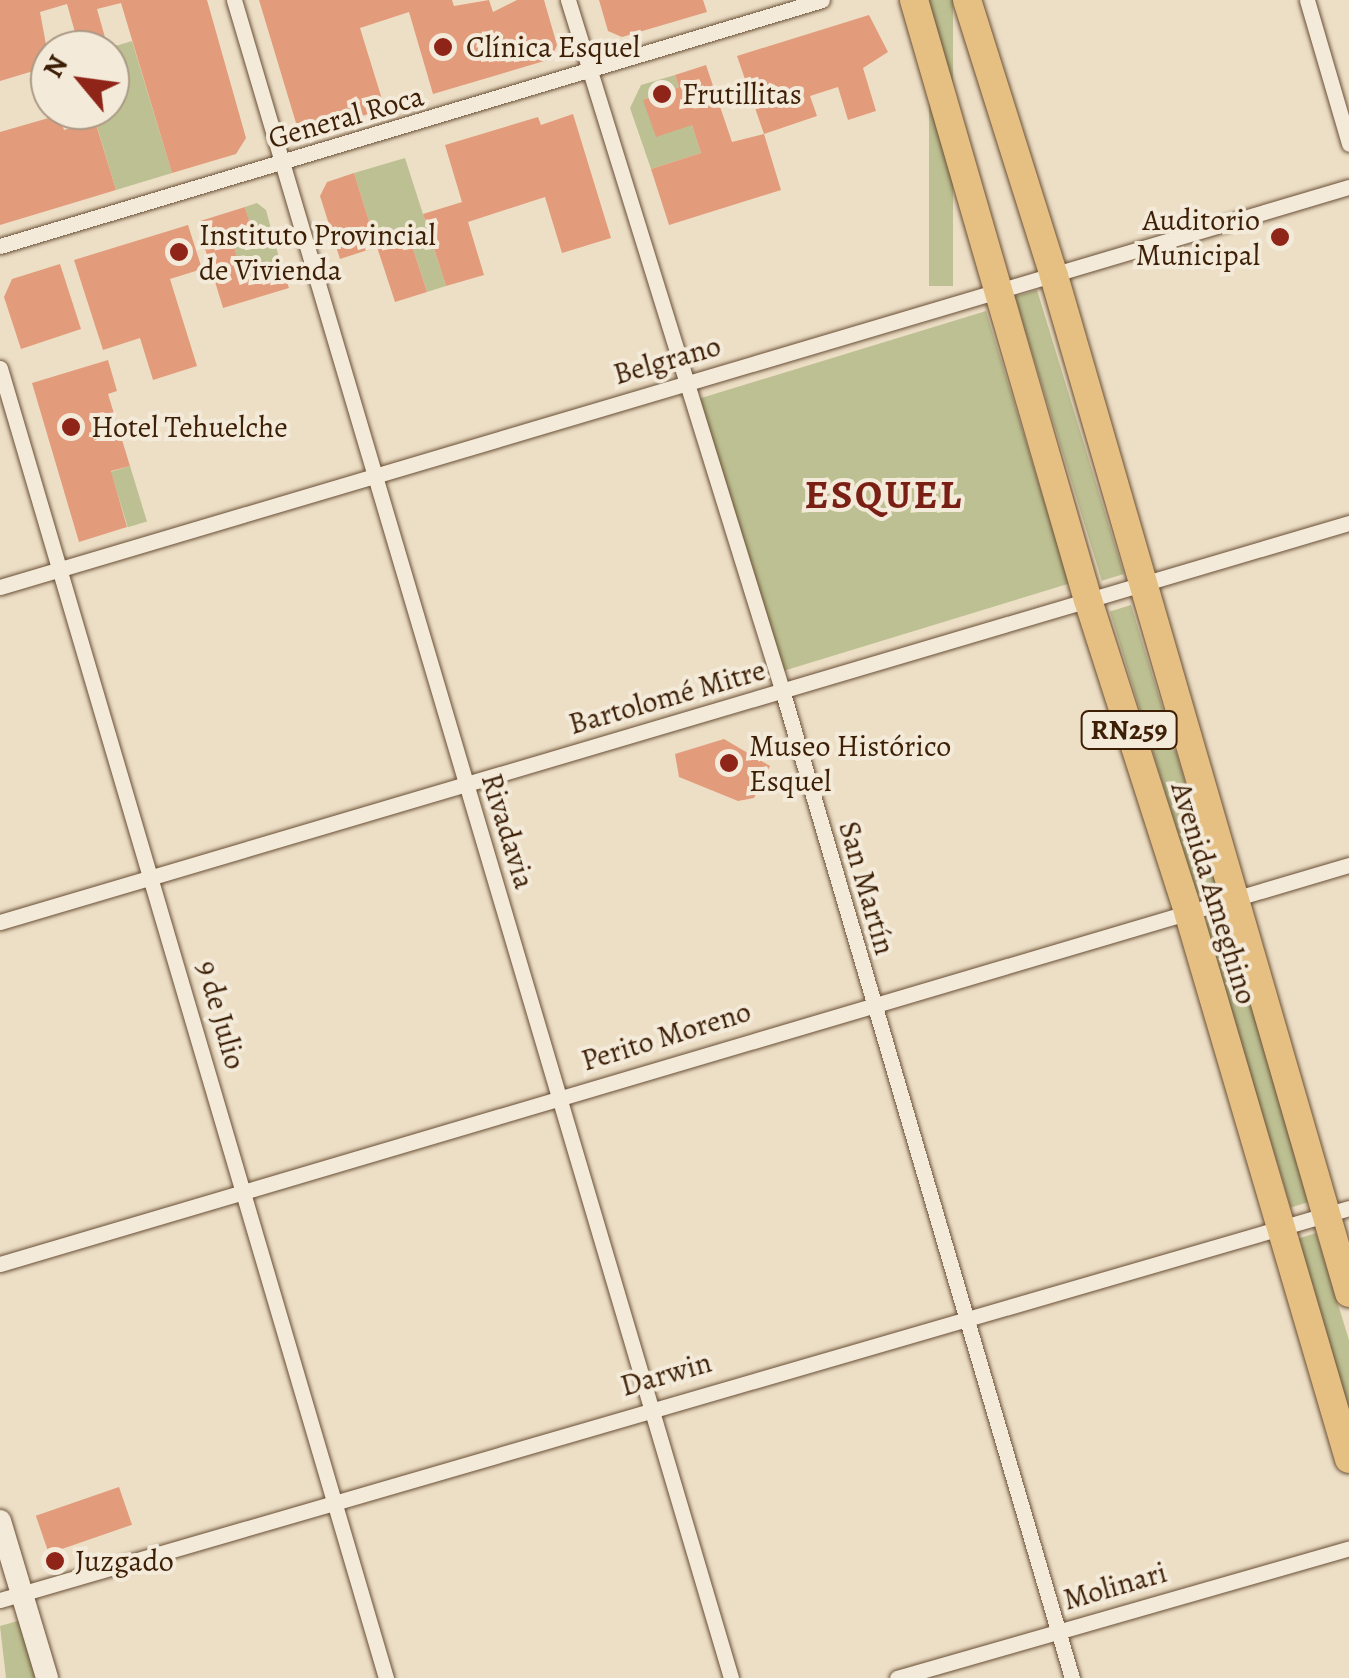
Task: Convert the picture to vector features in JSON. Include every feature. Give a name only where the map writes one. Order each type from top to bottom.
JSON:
[{"type":"highway","name":"Avenida Ameghino","points":[[914,0],[1088,600],[1189,915],[1278,1230],[1349,1459]]},
{"type":"highway","name":"Avenida Ameghino","points":[[967,0],[1054,276],[1234,900],[1337,1212],[1349,1293]]},
{"type":"main road","points":[[0,1521],[11,1596],[48,1678]]},
{"type":"street","name":"Rivadavia","points":[[234,0],[730,1678]]},
{"type":"street","name":"San Martín","points":[[568,0],[783,693],[963,1318],[1072,1678]]},
{"type":"street","name":"General Roca","points":[[0,246],[592,73],[822,0]]},
{"type":"street","points":[[1307,0],[1349,144]]},
{"type":"street","name":"Belgrano","points":[[0,587],[1349,186]]},
{"type":"street","name":"9 de Julio","points":[[0,368],[386,1678]]},
{"type":"street","name":"Bartolomé Mitre","points":[[0,922],[1349,523]]},
{"type":"street","name":"Perito Moreno","points":[[0,1264],[872,1002],[1189,915],[1349,864]]},
{"type":"street","name":"Darwin","points":[[11,1596],[333,1498],[1337,1212]]},
{"type":"street","name":"Molinari","points":[[897,1678],[1349,1548]]},
{"type":"green space","points":[[929,0],[953,0],[953,286],[929,286]]},
{"type":"green space","points":[[130,42],[172,173],[116,190],[98,130],[130,130]]},
{"type":"green space","points":[[675,75],[679,87],[644,100],[692,125],[701,153],[651,169],[630,108],[641,85]]},
{"type":"green space","points":[[405,158],[446,286],[427,292],[406,227],[374,237],[354,173]]},
{"type":"green space","points":[[257,203],[266,210],[280,261],[242,272],[233,244],[253,237],[245,207]]},
{"type":"green space","points":[[1037,290],[1124,574],[1102,581],[1015,297]]},
{"type":"green space","points":[[986,311],[1069,584],[776,673],[692,401]]},
{"type":"green space","points":[[130,466],[147,521],[128,527],[111,472]]},
{"type":"green space","points":[[1131,605],[1218,888],[1197,894],[1110,611]]},
{"type":"green space","points":[[1225,917],[1312,1201],[1291,1207],[1204,923]]},
{"type":"green space","points":[[1316,1233],[1349,1340],[1349,1417],[1294,1240]]},
{"type":"green space","points":[[21,1620],[39,1678],[6,1678],[0,1626]]},
{"type":"building","points":[[0,0],[207,0],[246,138],[236,154],[172,173],[121,3],[97,9],[103,30],[74,30],[67,4],[40,12],[43,30],[30,30],[30,72],[0,81]]},
{"type":"building","points":[[259,0],[452,0],[454,6],[489,0],[493,12],[517,0],[544,0],[557,45],[551,59],[433,94],[409,12],[360,28],[385,109],[315,130],[296,123]]},
{"type":"building","points":[[599,0],[703,0],[707,12],[622,37],[608,31]]},
{"type":"building","points":[[869,15],[888,52],[863,68],[876,111],[848,120],[838,87],[810,96],[817,116],[764,134],[737,56]]},
{"type":"building","points":[[706,65],[732,142],[764,134],[781,190],[669,225],[651,169],[701,153],[692,125],[656,137],[643,100],[679,87],[675,75]]},
{"type":"building","points":[[573,114],[611,238],[562,253],[545,197],[468,222],[484,275],[446,286],[423,214],[462,202],[445,145],[538,117],[541,125]]},
{"type":"building","points":[[30,123],[30,130],[98,130],[116,190],[0,225],[0,132]]},
{"type":"building","points":[[354,173],[374,237],[406,227],[427,292],[395,302],[377,247],[340,259],[320,196],[327,182]]},
{"type":"building","points":[[245,207],[254,238],[233,244],[242,272],[280,261],[289,288],[223,308],[197,222]]},
{"type":"building","points":[[188,225],[202,269],[170,279],[197,366],[153,380],[140,338],[103,350],[74,260]]},
{"type":"building","points":[[60,264],[81,329],[21,349],[4,297],[12,279]]},
{"type":"building","name":"Hotel Tehuelche","points":[[108,360],[117,391],[108,394],[130,466],[111,471],[127,527],[79,542],[32,383]]},
{"type":"building","points":[[724,739],[770,766],[754,798],[738,801],[679,777],[675,754]]},
{"type":"building","points":[[119,1487],[132,1525],[49,1553],[36,1516]]},
{"type":"place","name":"Clínica Esquel","points":[[443,47]]},
{"type":"place","name":"Frutillitas","points":[[662,94]]},
{"type":"place","name":"Auditorio Municipal","points":[[1280,237]]},
{"type":"place","name":"Instituto Provincial de Vivienda","points":[[179,252]]},
{"type":"place","name":"Hotel Tehuelche","points":[[71,427]]},
{"type":"place","name":"Museo Histórico Esquel","points":[[729,763]]},
{"type":"place","name":"Juzgado","points":[[55,1561]]},
{"type":"district","name":"ESQUEL","points":[[884,495]]}]
